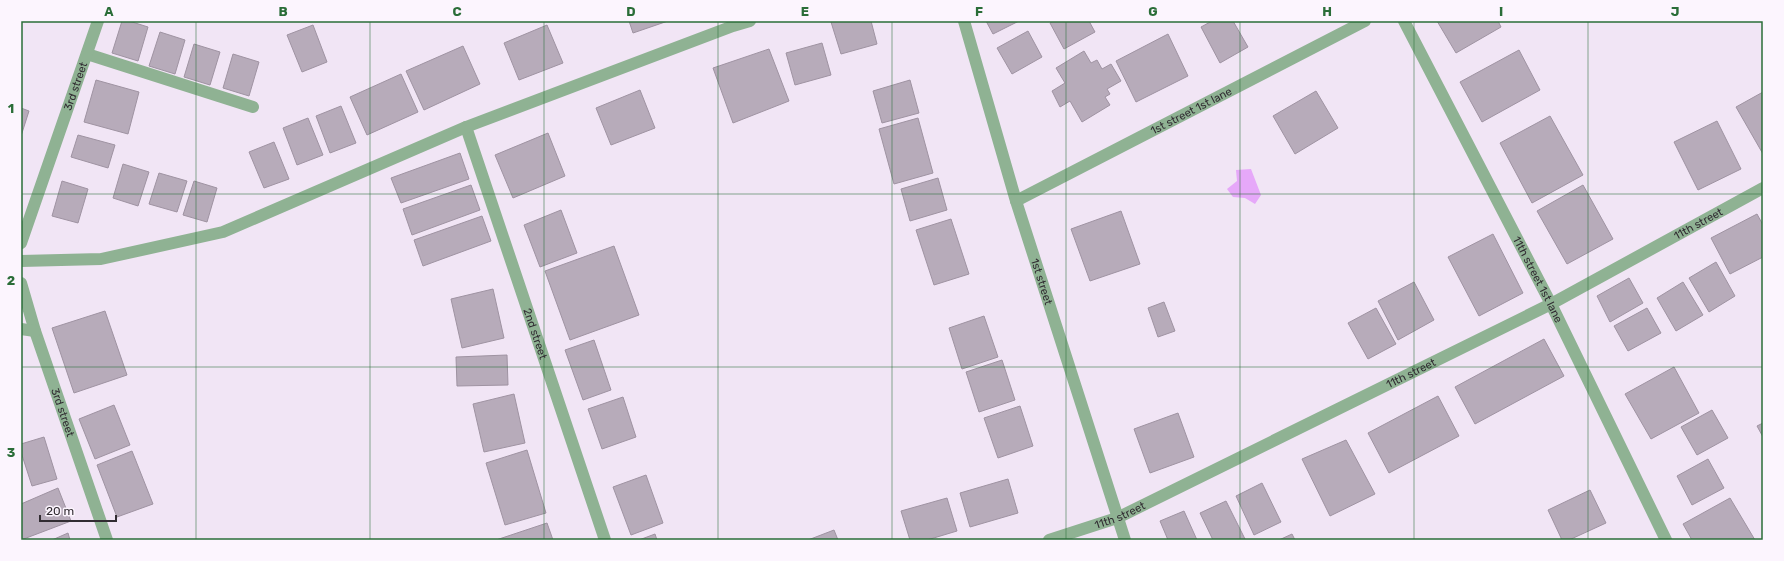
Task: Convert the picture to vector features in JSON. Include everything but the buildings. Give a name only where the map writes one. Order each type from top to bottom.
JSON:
[{"type":"street","name":"3rd street","points":[[21,243],[98,21]]},
{"type":"street","points":[[21,261],[101,259],[223,232],[466,127],[750,21]]},
{"type":"street","name":"1st street","points":[[964,21],[1016,201],[1125,540]]},
{"type":"street","name":"1st street 1st lane","points":[[1016,201],[1365,21]]},
{"type":"street","name":"11th street 1st lane","points":[[1404,21],[1551,304],[1666,540]]},
{"type":"street","points":[[87,54],[253,107]]},
{"type":"street","name":"2nd street","points":[[466,127],[605,540]]},
{"type":"street","name":"11th street","points":[[1049,540],[1117,518],[1551,304],[1763,188]]},
{"type":"street","name":"3rd street","points":[[21,283],[35,331],[107,540]]},
{"type":"street","points":[[21,330],[35,331]]},
{"type":"shaded area","points":[[1251,169],[1261,195],[1255,204],[1245,198],[1233,197],[1227,189],[1237,181],[1236,170]]}]
